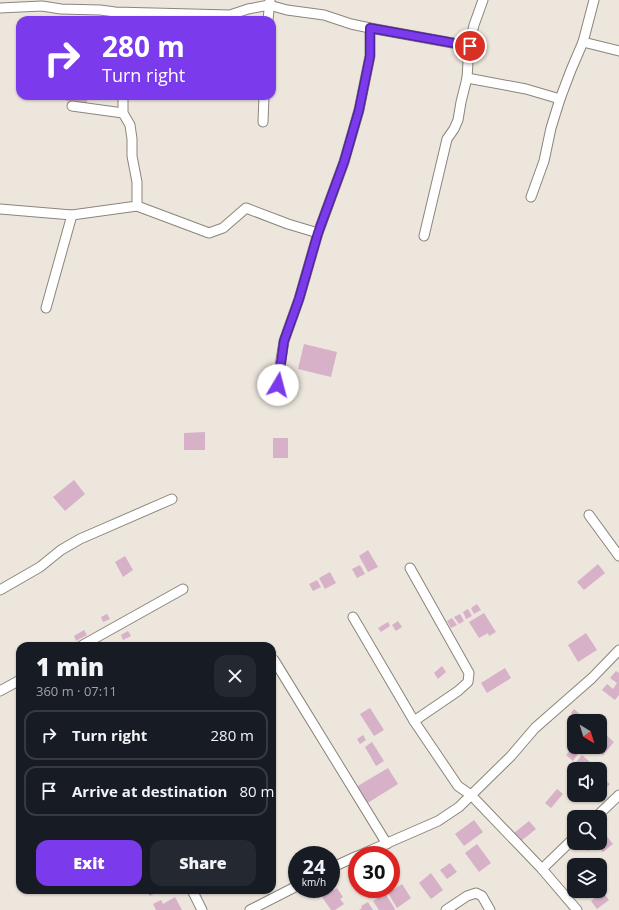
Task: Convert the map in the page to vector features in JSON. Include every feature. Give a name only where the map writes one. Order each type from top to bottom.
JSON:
[{"type":"street","points":[[424,236],[447,139],[458,120],[460,102],[467,78],[470,46],[474,25],[483,0]]},
{"type":"street","points":[[531,197],[544,161],[551,128],[560,99],[583,42],[594,0]]},
{"type":"street","points":[[0,8],[43,3],[61,9],[133,16],[230,15],[269,3],[287,10],[324,15],[351,24],[470,46]]},
{"type":"street","points":[[268,16],[269,3]]},
{"type":"street","points":[[278,385],[284,341],[299,299],[318,233],[344,162],[359,110],[370,56],[370,28]]},
{"type":"street","points":[[583,42],[619,51]]},
{"type":"street","points":[[467,78],[526,89],[560,99]]},
{"type":"street","points":[[123,100],[123,113],[130,125],[132,156],[137,182],[137,206]]},
{"type":"street","points":[[263,122],[264,100]]},
{"type":"street","points":[[72,106],[123,113]]},
{"type":"street","points":[[0,209],[72,215],[137,206],[209,233],[224,228],[246,208],[288,224],[318,233]]},
{"type":"street","points":[[46,308],[72,215]]},
{"type":"street","points":[[0,590],[40,567],[61,550],[80,539],[172,499]]},
{"type":"street","points":[[589,515],[619,556]]},
{"type":"street","points":[[410,568],[469,673],[468,682],[458,691],[414,720]]},
{"type":"street","points":[[88,642],[183,589]]},
{"type":"street","points":[[353,617],[414,720],[458,786],[471,796],[542,868],[577,910]]},
{"type":"street","points":[[381,846],[438,821],[459,807],[511,756],[535,728],[592,678],[619,650]]},
{"type":"street","points":[[276,663],[386,844]]},
{"type":"street","points":[[0,691],[16,682]]},
{"type":"street","points":[[604,810],[619,796]]},
{"type":"street","points":[[542,868],[567,845]]},
{"type":"street","points":[[250,910],[288,891]]},
{"type":"street","points":[[446,910],[467,896],[476,893],[482,896],[490,910]]},
{"type":"street","points":[[194,894],[202,910]]},
{"type":"building","points":[[87,100],[87,104],[69,102],[66,101]]},
{"type":"building","points":[[304,344],[337,352],[331,377],[298,369]]},
{"type":"building","points":[[205,432],[205,450],[184,450],[184,433]]},
{"type":"building","points":[[273,438],[288,438],[288,458],[273,458]]},
{"type":"building","points":[[74,480],[85,494],[65,511],[53,497]]},
{"type":"building","points":[[368,550],[378,567],[368,572],[359,556]]},
{"type":"building","points":[[125,556],[133,570],[123,577],[115,562]]},
{"type":"building","points":[[598,564],[605,573],[584,590],[577,582]]},
{"type":"building","points":[[360,565],[365,574],[357,578],[352,569]]},
{"type":"building","points":[[330,572],[336,583],[325,589],[319,578]]},
{"type":"building","points":[[317,580],[321,587],[313,591],[309,584]]},
{"type":"building","points":[[477,604],[481,610],[474,614],[471,608]]},
{"type":"building","points":[[468,609],[472,616],[466,619],[463,612]]},
{"type":"building","points":[[484,613],[496,632],[489,636],[488,633],[479,638],[469,622]]},
{"type":"building","points":[[107,614],[110,619],[103,622],[101,617]]},
{"type":"building","points":[[460,614],[464,621],[459,624],[454,617]]},
{"type":"building","points":[[452,618],[457,625],[451,628],[447,621]]},
{"type":"building","points":[[398,621],[402,627],[396,631],[392,625]]},
{"type":"building","points":[[388,622],[390,626],[381,632],[378,628]]},
{"type":"building","points":[[84,630],[87,635],[76,641],[74,636]]},
{"type":"building","points":[[128,631],[131,636],[123,640],[121,635]]},
{"type":"building","points":[[586,633],[597,650],[578,662],[568,645]]},
{"type":"building","points":[[442,666],[446,672],[438,679],[434,673]]},
{"type":"building","points":[[505,668],[511,678],[487,693],[481,683]]},
{"type":"building","points":[[616,671],[619,673],[619,695],[615,700],[602,690],[607,684],[613,689],[617,683],[610,678]]},
{"type":"building","points":[[370,708],[384,730],[374,736],[360,714]]},
{"type":"building","points":[[574,709],[580,714],[572,714],[571,713]]},
{"type":"building","points":[[363,735],[366,740],[360,744],[357,739]]},
{"type":"building","points":[[607,736],[614,742],[607,750]]},
{"type":"building","points":[[372,742],[384,761],[376,766],[365,747]]},
{"type":"building","points":[[567,754],[578,754],[573,761],[566,755]]},
{"type":"building","points":[[582,755],[590,762],[576,762]]},
{"type":"building","points":[[388,768],[398,784],[366,804],[356,787]]},
{"type":"building","points":[[557,789],[563,794],[551,808],[545,803]]},
{"type":"building","points":[[474,820],[483,832],[464,846],[455,834]]},
{"type":"building","points":[[529,821],[536,829],[521,841],[514,833]]},
{"type":"building","points":[[607,836],[613,844],[607,849]]},
{"type":"building","points":[[477,844],[491,863],[479,872],[465,853]]},
{"type":"building","points":[[450,863],[457,872],[447,879],[440,870]]},
{"type":"building","points":[[431,873],[443,890],[431,899],[419,883]]},
{"type":"building","points":[[402,884],[411,898],[397,908],[391,898],[400,898],[400,885]]},
{"type":"building","points":[[340,892],[343,897],[340,899],[344,904],[335,910],[331,910],[323,898],[340,898]]},
{"type":"building","points":[[175,897],[182,910],[156,910],[153,904],[161,900],[163,904]]},
{"type":"building","points":[[607,897],[609,900],[597,909],[591,901],[595,898]]},
{"type":"building","points":[[378,898],[388,898],[395,909],[379,910],[373,901]]},
{"type":"building","points":[[368,902],[373,910],[359,910],[362,908],[361,906]]},
{"type":"route","points":[[278,385],[284,341],[299,299],[318,233],[344,162],[359,110],[370,56],[370,28],[470,46]]}]
